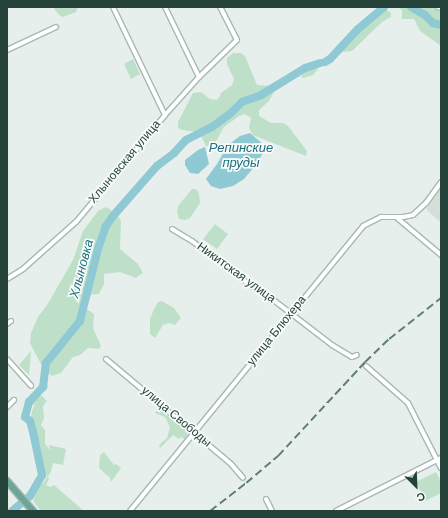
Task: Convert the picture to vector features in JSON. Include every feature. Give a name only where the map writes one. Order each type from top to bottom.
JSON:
[{"type":"main road","points":[[7,482],[32,510]]},
{"type":"street","points":[[113,7],[164,114]]},
{"type":"street","points":[[165,7],[199,76]]},
{"type":"street","name":"Хлыновская улица","points":[[7,279],[23,269],[76,222],[164,114],[199,76],[237,40],[220,7]]},
{"type":"street","points":[[7,50],[56,27]]},
{"type":"street","name":"улица Блюхера","points":[[130,511],[363,226],[374,219],[408,217],[417,212],[441,182]]},
{"type":"street","points":[[396,217],[441,255]]},
{"type":"street","name":"Никитская улица","points":[[172,229],[192,241],[257,290],[263,292],[332,345],[352,357],[357,354]]},
{"type":"street","name":"улица Свободы","points":[[106,358],[232,464],[244,478]]},
{"type":"street","points":[[7,359],[31,386]]},
{"type":"street","points":[[366,366],[408,403],[439,459],[441,468]]},
{"type":"street","points":[[7,407],[14,400]]},
{"type":"street","points":[[336,511],[439,459]]},
{"type":"street","points":[[266,498],[272,511]]},
{"type":"shaded area","points":[[441,186],[441,223],[426,209]]},
{"type":"green space","points":[[53,7],[78,7],[76,12],[63,17],[59,15]]},
{"type":"green space","points":[[399,7],[430,7],[441,10],[441,46],[420,31],[414,19],[402,19],[402,11]]},
{"type":"green space","points":[[381,9],[391,13],[391,17],[382,22],[352,51],[341,52],[339,47],[341,43],[373,12]]},
{"type":"green space","points":[[233,53],[241,53],[245,56],[257,85],[271,86],[275,90],[269,101],[259,110],[259,116],[271,123],[283,123],[288,126],[307,151],[306,156],[253,135],[249,128],[251,118],[245,114],[239,116],[224,127],[215,143],[208,146],[206,146],[199,132],[182,130],[178,128],[178,122],[193,93],[201,92],[210,99],[216,100],[219,98],[221,93],[232,85],[234,79],[227,64],[227,58]]},
{"type":"green space","points":[[133,59],[140,74],[131,79],[124,64]]},
{"type":"green space","points":[[315,66],[318,69],[313,75],[303,78],[301,77],[305,72]]},
{"type":"green space","points":[[192,189],[196,189],[199,194],[200,203],[190,218],[185,220],[179,219],[177,212],[178,206]]},
{"type":"green space","points":[[106,207],[117,214],[121,221],[120,249],[138,264],[143,273],[136,278],[120,272],[104,274],[104,284],[99,294],[86,295],[81,298],[82,306],[94,314],[93,328],[101,346],[99,349],[88,348],[80,355],[73,357],[61,373],[52,376],[44,370],[30,343],[31,333],[38,317],[47,305],[73,260],[83,231],[98,211]]},
{"type":"green space","points":[[215,224],[228,234],[217,249],[203,239]]},
{"type":"green space","points":[[162,301],[174,308],[181,318],[175,325],[169,323],[163,325],[155,338],[150,334],[150,319],[158,302]]},
{"type":"green space","points":[[31,351],[29,375],[19,365]]},
{"type":"green space","points":[[42,396],[47,401],[43,406],[44,418],[41,425],[45,430],[45,444],[50,450],[49,445],[66,449],[63,465],[53,463],[46,485],[50,487],[54,485],[84,511],[41,511],[33,501],[37,489],[45,481],[47,476],[38,456],[39,448],[36,443],[34,430],[30,423],[35,404],[31,406],[28,405],[28,401],[30,398]]},
{"type":"green space","points":[[159,408],[165,411],[165,414],[179,425],[182,424],[189,432],[185,439],[181,437],[179,439],[173,435],[160,448],[159,445],[167,438],[170,427],[165,417],[155,413]]},
{"type":"green space","points":[[104,452],[114,465],[116,464],[121,468],[111,482],[110,478],[99,468],[100,455]]},
{"type":"green space","points":[[436,472],[441,482],[441,493],[425,501],[416,482]]},
{"type":"water","name":"Репинские пруды","points":[[250,133],[263,144],[263,153],[255,166],[244,179],[233,186],[220,189],[211,186],[206,179],[228,145],[240,136]]},
{"type":"water","name":"Репинские пруды","points":[[205,147],[209,164],[198,174],[190,173],[185,165],[185,160],[198,150]]},
{"type":"waterway","name":"Хлыновка","points":[[325,62],[330,59],[358,29],[384,7]]},
{"type":"waterway","name":"Хлыновка","points":[[411,7],[425,15],[433,23],[441,25]]},
{"type":"waterway","name":"Хлыновка","points":[[12,511],[30,496],[42,475],[30,421],[25,417],[29,402],[43,387],[46,363],[80,321],[98,249],[106,226],[157,166],[174,153],[186,140],[212,127],[230,114],[242,102],[261,95],[305,68],[320,63]]},
{"type":"railway","points":[[210,511],[278,456],[365,362],[389,339],[441,298]]}]
